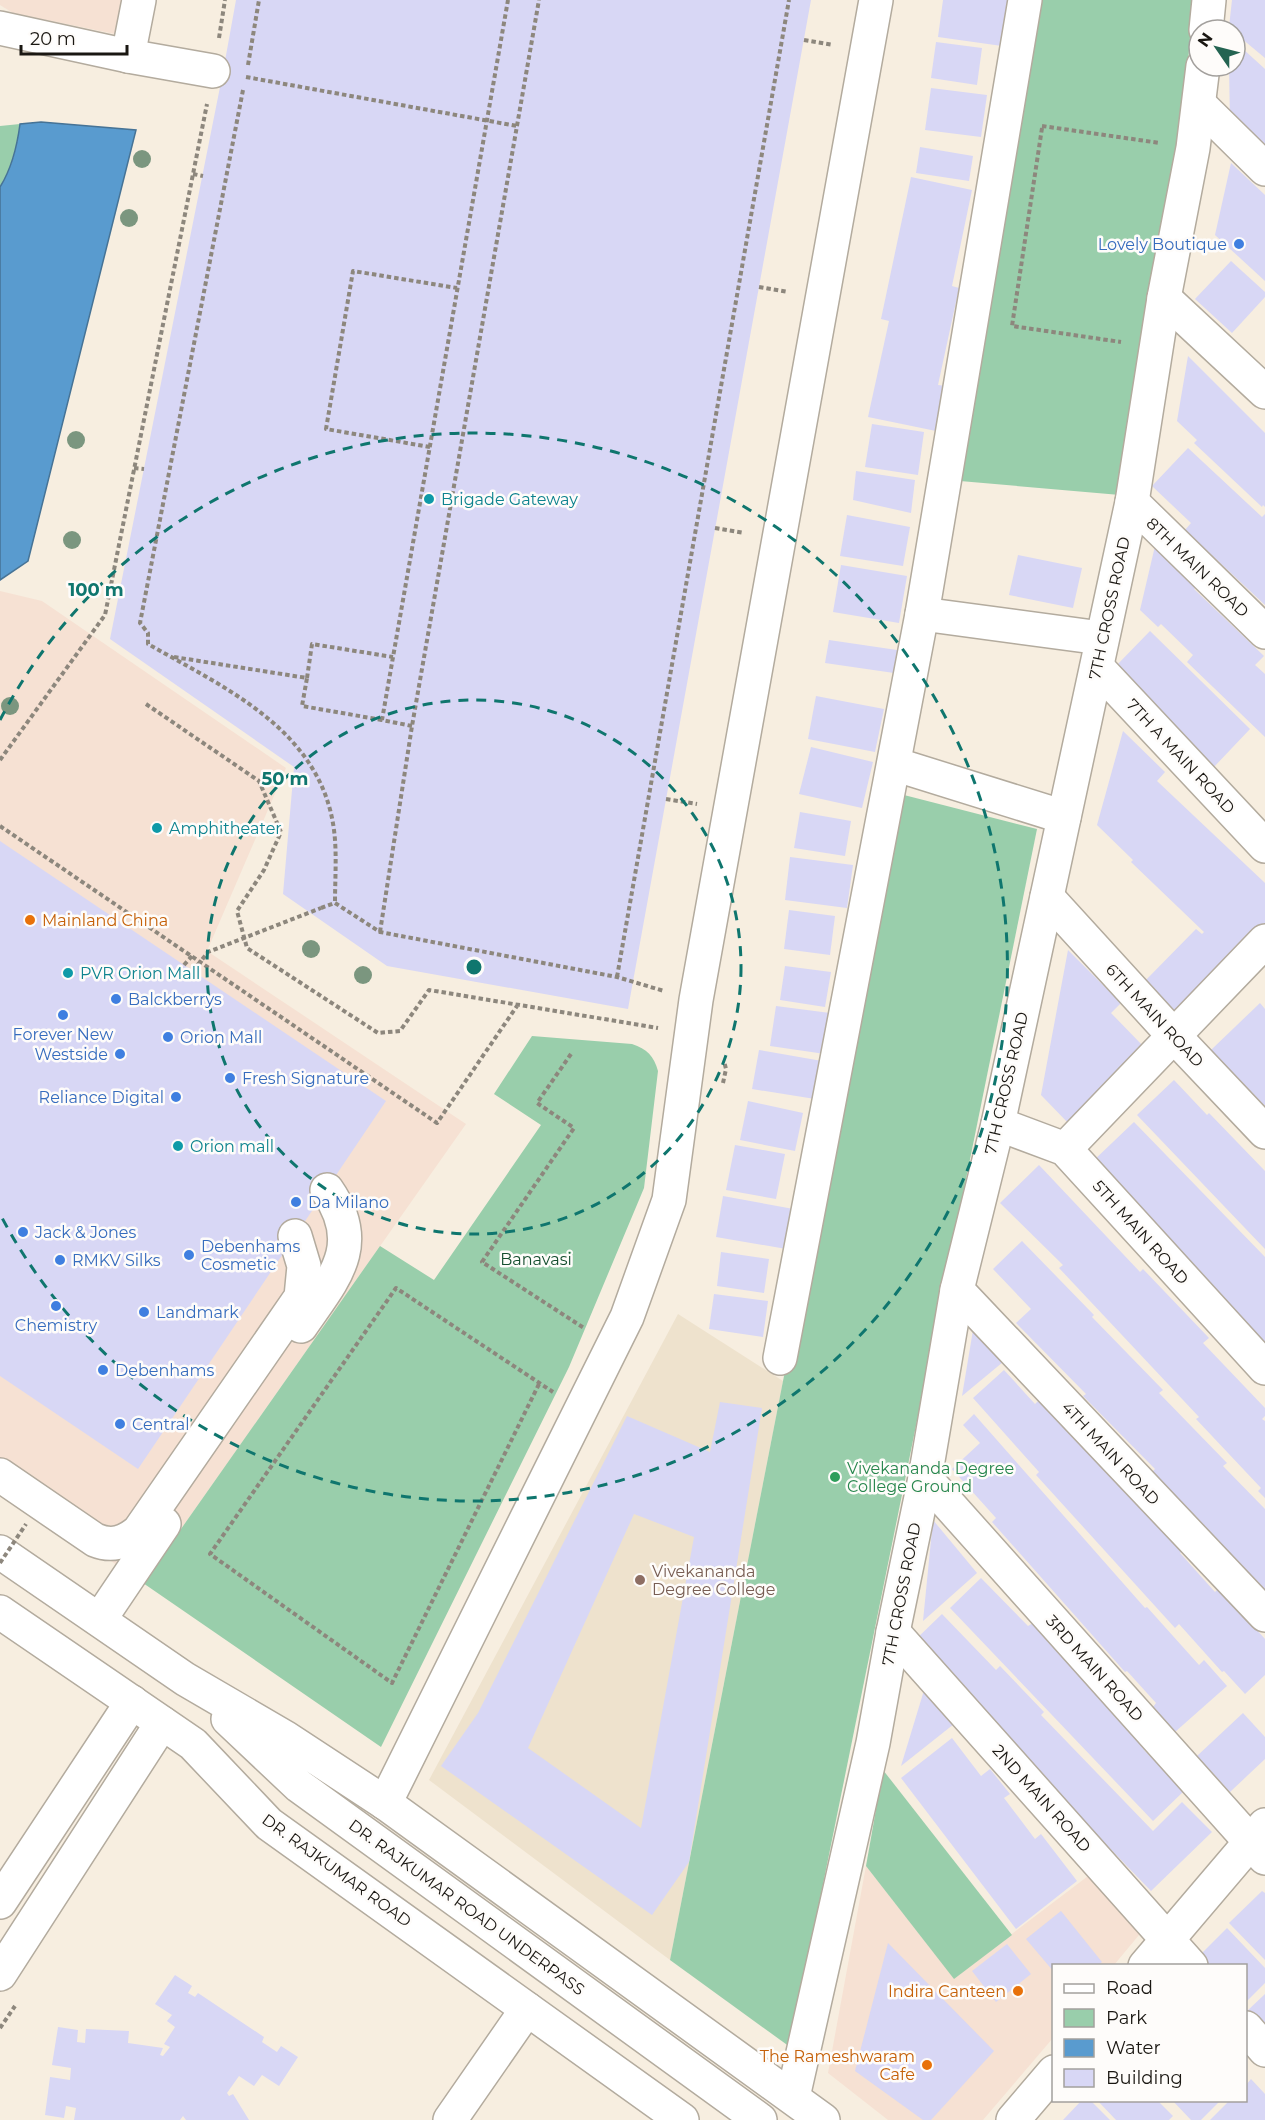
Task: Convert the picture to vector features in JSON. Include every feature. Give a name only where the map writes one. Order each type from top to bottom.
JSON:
[{"type":"street","points":[[128,56],[139,0]]},
{"type":"street","points":[[385,1803],[613,1347],[627,1317],[669,1200],[691,1033],[876,0]]},
{"type":"street","points":[[780,1358],[922,614],[1025,0]]},
{"type":"street","points":[[1207,18],[1209,0]]},
{"type":"street","points":[[0,28],[128,56],[213,71]]},
{"type":"street","name":"7TH CROSS ROAD","points":[[793,2097],[873,1743],[925,1478],[957,1290],[998,1124],[1131,502],[1164,297],[1192,148],[1202,78]]},
{"type":"street","points":[[1199,104],[1265,169]]},
{"type":"street","points":[[1164,297],[1265,392]]},
{"type":"street","name":"8TH MAIN ROAD","points":[[1131,502],[1265,632]]},
{"type":"street","points":[[922,614],[1099,652]]},
{"type":"street","name":"7TH A MAIN ROAD","points":[[1099,652],[1265,846]]},
{"type":"street","points":[[894,764],[1064,817]]},
{"type":"street","name":"6TH MAIN ROAD","points":[[1047,897],[1265,1132]]},
{"type":"street","points":[[1065,1149],[1265,941]]},
{"type":"street","name":"5TH MAIN ROAD","points":[[998,1124],[1065,1149],[1265,1368]]},
{"type":"street","points":[[100,1619],[338,1272],[344,1251],[344,1229],[341,1215],[327,1190]]},
{"type":"street","points":[[0,1475],[94,1540],[105,1544],[116,1544],[129,1540],[139,1531],[301,1297],[304,1266],[295,1236]]},
{"type":"street","name":"4TH MAIN ROAD","points":[[957,1290],[1265,1615]]},
{"type":"street","name":"3RD MAIN ROAD","points":[[925,1478],[1260,1842]]},
{"type":"street","points":[[0,1552],[185,1679],[286,1738],[385,1803],[823,2120]]},
{"type":"street","name":"DR. RAJKUMAR ROAD","points":[[0,1612],[193,1744],[269,1824],[682,2120]]},
{"type":"street","name":"2ND MAIN ROAD","points":[[893,1632],[1190,1964]]},
{"type":"street","name":"DR. RAJKUMAR ROAD UNDERPASS","points":[[185,1679],[299,1786],[760,2120]]},
{"type":"street","points":[[0,1902],[132,1702]]},
{"type":"street","points":[[0,1974],[162,1723]]},
{"type":"street","points":[[1146,1964],[1260,1842]]},
{"type":"street","points":[[28,1861],[28,1869],[39,1883],[50,1885],[60,1882]]},
{"type":"street","points":[[450,2120],[527,2008]]},
{"type":"street","points":[[1247,2030],[1265,2050]]},
{"type":"street","points":[[1013,2120],[1052,2073]]},
{"type":"path","points":[[0,760],[105,615],[193,174],[225,0]]},
{"type":"path","points":[[259,0],[140,623],[148,633],[148,644],[258,710],[301,750],[316,774],[328,801],[334,830],[335,903]]},
{"type":"path","points":[[382,720],[508,0]]},
{"type":"path","points":[[380,932],[412,726],[539,0]]},
{"type":"path","points":[[335,903],[380,932],[617,977],[789,0]]},
{"type":"path","points":[[246,77],[517,126]]},
{"type":"path","points":[[1126,343],[1012,326],[1042,126],[1167,144]]},
{"type":"path","points":[[193,174],[203,176]]},
{"type":"path","points":[[430,447],[326,429],[345,316],[353,271],[457,288]]},
{"type":"path","points":[[134,468],[144,470]]},
{"type":"path","points":[[393,657],[312,644],[302,706],[412,726]]},
{"type":"path","points":[[171,657],[307,678]]},
{"type":"path","points":[[146,704],[260,781],[281,832],[264,870],[237,911],[247,948],[378,1033],[400,1031],[429,990],[691,1033]]},
{"type":"path","points":[[0,826],[437,1123],[517,1006]]},
{"type":"path","points":[[193,971],[208,952],[335,903]]},
{"type":"path","points":[[184,965],[192,956]]},
{"type":"path","points":[[571,1054],[537,1103],[574,1128],[482,1262],[613,1347]]},
{"type":"path","points":[[539,1384],[392,1683],[210,1554],[396,1288],[581,1411]]},
{"type":"path","points":[[0,1563],[26,1524]]},
{"type":"shaded area","points":[[0,0],[123,0],[115,34],[13,13],[0,5]]},
{"type":"shaded area","name":"Orion Mall","points":[[0,591],[42,601],[286,768],[207,951],[466,1124],[143,1583],[0,1485]]},
{"type":"shaded area","name":"Vivekananda Degree College","points":[[678,1314],[783,1381],[670,1960],[429,1780]]},
{"type":"shaded area","points":[[866,1866],[954,1978],[1092,1873],[1144,1929],[1115,1964],[1052,1964],[1052,2039],[983,2120],[888,2120],[828,2073]]},
{"type":"green space","points":[[1039,0],[1193,0],[1192,18],[1187,18],[1185,100],[1120,495],[960,481]]},
{"type":"green space","points":[[20,124],[13,157],[0,187],[0,126]]},
{"type":"green space","name":"Vivekananda Degree College Ground","points":[[904,795],[1037,829],[790,2047],[670,1960],[783,1381]]},
{"type":"green space","name":"Banavasi","points":[[532,1036],[632,1044],[642,1048],[652,1057],[658,1071],[644,1188],[569,1367],[381,1747],[143,1583],[380,1246],[434,1280],[541,1125],[494,1094]]},
{"type":"green space","points":[[883,1770],[1012,1935],[954,1979],[866,1866]]},
{"type":"water","points":[[41,122],[136,130],[28,561],[0,580],[0,187],[13,157],[20,124]]},
{"type":"building","name":"Brigade Gateway","points":[[236,0],[811,0],[628,1009],[387,966],[283,894],[294,767],[110,639]]},
{"type":"building","points":[[943,0],[1010,0],[1002,46],[938,37]]},
{"type":"building","points":[[1232,0],[1265,0],[1265,58],[1247,43],[1247,18],[1230,18]]},
{"type":"building","points":[[936,42],[982,48],[977,85],[931,78]]},
{"type":"building","points":[[1247,53],[1265,69],[1265,155],[1230,123],[1229,78],[1247,78]]},
{"type":"building","points":[[931,88],[987,95],[981,137],[925,130]]},
{"type":"building","points":[[920,147],[973,156],[969,181],[916,173]]},
{"type":"building","points":[[1231,163],[1265,195],[1265,281],[1215,235]]},
{"type":"building","points":[[911,177],[972,190],[952,286],[959,288],[938,385],[946,386],[936,431],[868,417],[889,321],[881,319]]},
{"type":"building","points":[[1231,261],[1265,292],[1265,297],[1232,333],[1195,299]]},
{"type":"building","points":[[1188,356],[1265,433],[1265,507],[1263,505],[1262,507],[1194,443],[1197,440],[1177,421]]},
{"type":"building","points":[[872,424],[924,432],[918,475],[865,467]]},
{"type":"building","points":[[1188,448],[1262,517],[1265,514],[1265,605],[1185,530],[1191,523],[1152,486]]},
{"type":"building","points":[[856,471],[915,480],[911,513],[853,500]]},
{"type":"building","points":[[847,515],[910,527],[903,566],[840,556]]},
{"type":"building","points":[[1155,546],[1197,587],[1194,589],[1264,656],[1255,665],[1265,674],[1265,737],[1187,662],[1193,655],[1161,624],[1158,627],[1140,610]]},
{"type":"building","points":[[1018,555],[1082,568],[1073,608],[1009,595]]},
{"type":"building","points":[[841,565],[907,576],[899,623],[833,612]]},
{"type":"building","points":[[1150,631],[1250,729],[1213,768],[1145,702],[1149,698],[1116,666]]},
{"type":"building","points":[[829,640],[897,650],[894,673],[825,663]]},
{"type":"building","points":[[816,696],[884,709],[875,752],[808,739]]},
{"type":"building","points":[[1123,731],[1165,772],[1157,781],[1265,883],[1265,927],[1179,1017],[1143,983],[1196,929],[1202,934],[1204,932],[1131,862],[1133,860],[1097,825]]},
{"type":"building","points":[[811,747],[873,762],[862,808],[799,794]]},
{"type":"building","points":[[800,812],[851,821],[845,856],[794,848]]},
{"type":"building","name":"Orion mall","points":[[0,841],[386,1101],[138,1469],[0,1376]]},
{"type":"building","points":[[790,857],[853,865],[847,908],[785,900]]},
{"type":"building","points":[[789,910],[835,916],[830,955],[784,949]]},
{"type":"building","points":[[1068,950],[1121,1003],[1111,1013],[1143,1046],[1072,1127],[1041,1095]]},
{"type":"building","points":[[785,966],[831,972],[825,1007],[780,1000]]},
{"type":"building","points":[[1260,1003],[1265,1009],[1265,1106],[1211,1050]]},
{"type":"building","points":[[776,1006],[830,1013],[825,1054],[770,1046]]},
{"type":"building","points":[[759,1050],[822,1061],[815,1099],[752,1089]]},
{"type":"building","points":[[1174,1080],[1265,1171],[1265,1249],[1137,1115]]},
{"type":"building","points":[[748,1101],[803,1113],[795,1151],[740,1140]]},
{"type":"building","points":[[1134,1122],[1265,1257],[1265,1347],[1231,1311],[1234,1308],[1091,1163]]},
{"type":"building","points":[[735,1145],[785,1154],[776,1199],[726,1190]]},
{"type":"building","points":[[1039,1165],[1140,1272],[1143,1269],[1209,1338],[1203,1343],[1265,1408],[1265,1416],[1262,1419],[1265,1421],[1265,1498],[1258,1491],[1261,1488],[1196,1419],[1199,1417],[1059,1268],[1063,1265],[1000,1203]]},
{"type":"building","points":[[723,1196],[799,1210],[792,1250],[716,1237]]},
{"type":"building","points":[[1022,1241],[1163,1390],[1159,1393],[1227,1463],[1223,1466],[1265,1509],[1265,1594],[1218,1546],[1221,1543],[1152,1472],[1155,1469],[1083,1396],[1086,1394],[1016,1323],[1031,1309],[993,1269]]},
{"type":"building","points":[[721,1252],[769,1259],[764,1293],[717,1286]]},
{"type":"building","points":[[714,1294],[768,1301],[763,1337],[709,1329]]},
{"type":"building","points":[[973,1330],[1003,1362],[962,1396]]},
{"type":"building","points":[[1004,1370],[1035,1404],[1040,1399],[1109,1476],[1112,1472],[1183,1551],[1180,1553],[1215,1592],[1219,1588],[1265,1639],[1265,1675],[1245,1694],[1179,1624],[1175,1628],[1036,1475],[1039,1472],[973,1398]]},
{"type":"building","points":[[720,1402],[762,1408],[689,1862],[652,1915],[441,1766],[478,1713],[627,1416],[710,1452]],"holes":[[[634,1514],[694,1537],[641,1828],[528,1748]]]},
{"type":"building","points":[[974,1414],[1145,1608],[1147,1607],[1199,1665],[1204,1660],[1227,1686],[1175,1732],[1153,1707],[1156,1703],[1127,1671],[1125,1672],[992,1522],[996,1518],[952,1469],[980,1443],[963,1425]]},
{"type":"building","points":[[933,1520],[977,1573],[923,1621]]},
{"type":"building","points":[[981,1578],[1028,1626],[1033,1623],[1147,1746],[1144,1750],[1184,1791],[1153,1821],[950,1608]]},
{"type":"building","points":[[942,1614],[996,1670],[1000,1666],[1044,1712],[1041,1715],[1153,1831],[1182,1802],[1212,1832],[1151,1891],[912,1643]]},
{"type":"building","points":[[925,1687],[954,1724],[901,1766]]},
{"type":"building","points":[[1243,1713],[1265,1737],[1265,1759],[1230,1792],[1197,1756]]},
{"type":"building","points":[[952,1738],[981,1776],[990,1769],[1010,1794],[1004,1798],[1035,1839],[1041,1834],[1077,1881],[1016,1929],[901,1778]]},
{"type":"building","points":[[1262,1891],[1265,1893],[1265,1960],[1229,1923]]},
{"type":"building","points":[[1061,1911],[1102,1962],[1100,1964],[1052,1964],[1052,1970],[1026,1939]]},
{"type":"building","points":[[1227,1928],[1265,1968],[1265,1983],[1247,2001],[1247,1964],[1201,1964],[1196,1959]]},
{"type":"building","points":[[888,1943],[994,2051],[931,2120],[923,2120],[855,2071]]},
{"type":"building","points":[[1007,1944],[1031,1974],[996,2002],[972,1971]]},
{"type":"building","points":[[175,1975],[192,1986],[188,1993],[195,1997],[198,1993],[264,2037],[262,2042],[277,2052],[281,2046],[298,2057],[279,2086],[262,2075],[254,2086],[239,2076],[227,2093],[229,2096],[233,2094],[249,2120],[186,2120],[183,2116],[180,2120],[74,2120],[76,2108],[66,2106],[64,2118],[45,2115],[50,2077],[70,2080],[71,2068],[52,2065],[58,2027],[78,2030],[77,2042],[85,2043],[86,2029],[129,2031],[128,2043],[163,2048],[160,2055],[163,2056],[170,2047],[164,2044],[175,2027],[167,2021],[172,2015],[155,2004]]},
{"type":"building","points":[[1265,1994],[1265,2032],[1247,2013]]},
{"type":"building","points":[[1251,2079],[1265,2094],[1265,2120],[1210,2120],[1228,2102],[1247,2102],[1247,2084]]},
{"type":"building","points":[[1080,2102],[1092,2102],[1110,2120],[1063,2120]]},
{"type":"building","points":[[1099,2102],[1159,2102],[1173,2116],[1169,2120],[1116,2120]]},
{"type":"building","points":[[1174,2102],[1219,2102],[1201,2120],[1191,2120]]},
{"type":"place","name":"Lovely Boutique","points":[[1239,244]]},
{"type":"place","name":"Brigade Gateway","points":[[429,499]]},
{"type":"place","name":"Amphitheater","points":[[157,828]]},
{"type":"place","name":"Mainland China","points":[[30,920]]},
{"type":"place","name":"PVR Orion Mall","points":[[68,973]]},
{"type":"place","name":"Balckberrys","points":[[116,999]]},
{"type":"place","name":"Forever New","points":[[63,1015]]},
{"type":"place","name":"Orion Mall","points":[[168,1037]]},
{"type":"place","name":"Westside","points":[[120,1054]]},
{"type":"place","name":"Fresh Signature","points":[[230,1078]]},
{"type":"place","name":"Reliance Digital","points":[[176,1097]]},
{"type":"place","name":"Orion mall","points":[[178,1146]]},
{"type":"place","name":"Da Milano","points":[[296,1202]]},
{"type":"place","name":"Jack & Jones","points":[[23,1232]]},
{"type":"place","name":"Debenhams Cosmetic","points":[[189,1255]]},
{"type":"place","name":"RMKV Silks","points":[[60,1260]]},
{"type":"place","name":"Chemistry","points":[[56,1306]]},
{"type":"place","name":"Landmark","points":[[144,1312]]},
{"type":"place","name":"Debenhams","points":[[103,1370]]},
{"type":"place","name":"Central","points":[[120,1424]]},
{"type":"place","name":"Vivekananda Degree College Ground","points":[[835,1477]]},
{"type":"place","name":"Vivekananda Degree College","points":[[640,1580]]},
{"type":"place","name":"Indira Canteen","points":[[1018,1991]]},
{"type":"place","name":"The Rameshwaram Cafe","points":[[927,2065]]}]
